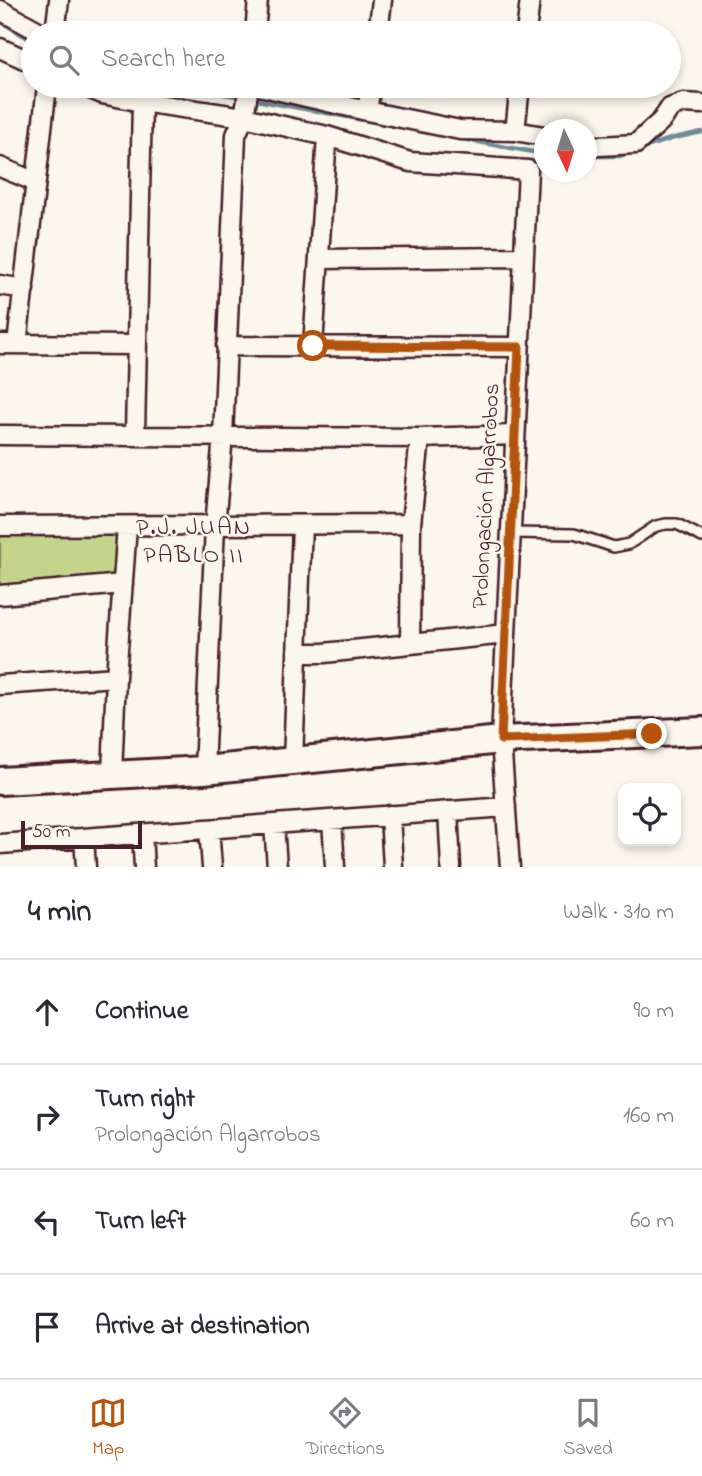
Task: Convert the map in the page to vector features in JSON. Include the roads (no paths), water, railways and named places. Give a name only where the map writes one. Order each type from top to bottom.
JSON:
[{"type":"street","points":[[56,21],[59,0]]},
{"type":"street","points":[[256,21],[258,0]]},
{"type":"street","points":[[379,21],[382,0]]},
{"type":"street","points":[[527,21],[530,0]]},
{"type":"street","points":[[0,10],[21,22]]},
{"type":"street","points":[[0,48],[21,58]]},
{"type":"street","points":[[46,98],[24,289],[9,344],[136,345]]},
{"type":"street","points":[[122,98],[245,113],[327,136],[313,346]]},
{"type":"street","points":[[204,770],[215,526],[223,436],[236,135],[249,98]]},
{"type":"street","points":[[302,98],[460,130],[515,131],[534,134]]},
{"type":"street","points":[[367,111],[369,98]]},
{"type":"street","points":[[515,131],[519,98]]},
{"type":"street","points":[[135,435],[142,102]]},
{"type":"street","points":[[597,146],[636,144],[662,120],[670,108],[684,103],[702,104]]},
{"type":"street","name":"Prolongación Algarrobos","points":[[327,136],[410,162],[528,170],[501,740],[510,867]]},
{"type":"street","points":[[0,167],[36,182]]},
{"type":"street","points":[[319,260],[523,257]]},
{"type":"street","points":[[0,285],[24,289]]},
{"type":"street","points":[[226,346],[519,347]]},
{"type":"street","points":[[0,435],[420,438],[514,435]]},
{"type":"street","points":[[410,644],[411,524],[420,438]]},
{"type":"street","points":[[0,526],[411,524]]},
{"type":"street","points":[[293,761],[302,525]]},
{"type":"street","points":[[112,775],[127,526]]},
{"type":"street","points":[[0,595],[123,584]]},
{"type":"street","points":[[297,653],[324,653],[506,634]]},
{"type":"street","points":[[0,685],[116,677]]},
{"type":"street","points":[[0,782],[204,770],[501,740],[702,731]]},
{"type":"street","points":[[0,844],[506,807]]},
{"type":"street","points":[[448,811],[451,867]]},
{"type":"street","points":[[390,816],[393,867]]},
{"type":"street","points":[[332,820],[335,867]]},
{"type":"street","points":[[274,824],[277,867]]},
{"type":"street","points":[[209,829],[212,867]]},
{"type":"street","points":[[142,834],[144,867]]},
{"type":"street","points":[[85,838],[86,867]]},
{"type":"lane","points":[[510,533],[574,534],[614,547],[629,544],[656,526],[677,524],[702,537]]},
{"type":"waterway","points":[[0,21],[21,34]]},
{"type":"waterway","points":[[251,99],[418,130]]},
{"type":"waterway","points":[[642,148],[702,132]]},
{"type":"waterway","points":[[457,138],[534,152]]},
{"type":"waterway","points":[[597,156],[620,156],[631,152]]},
{"type":"district","name":"P.J. JUAN PABLO II","points":[[194,542]]}]
